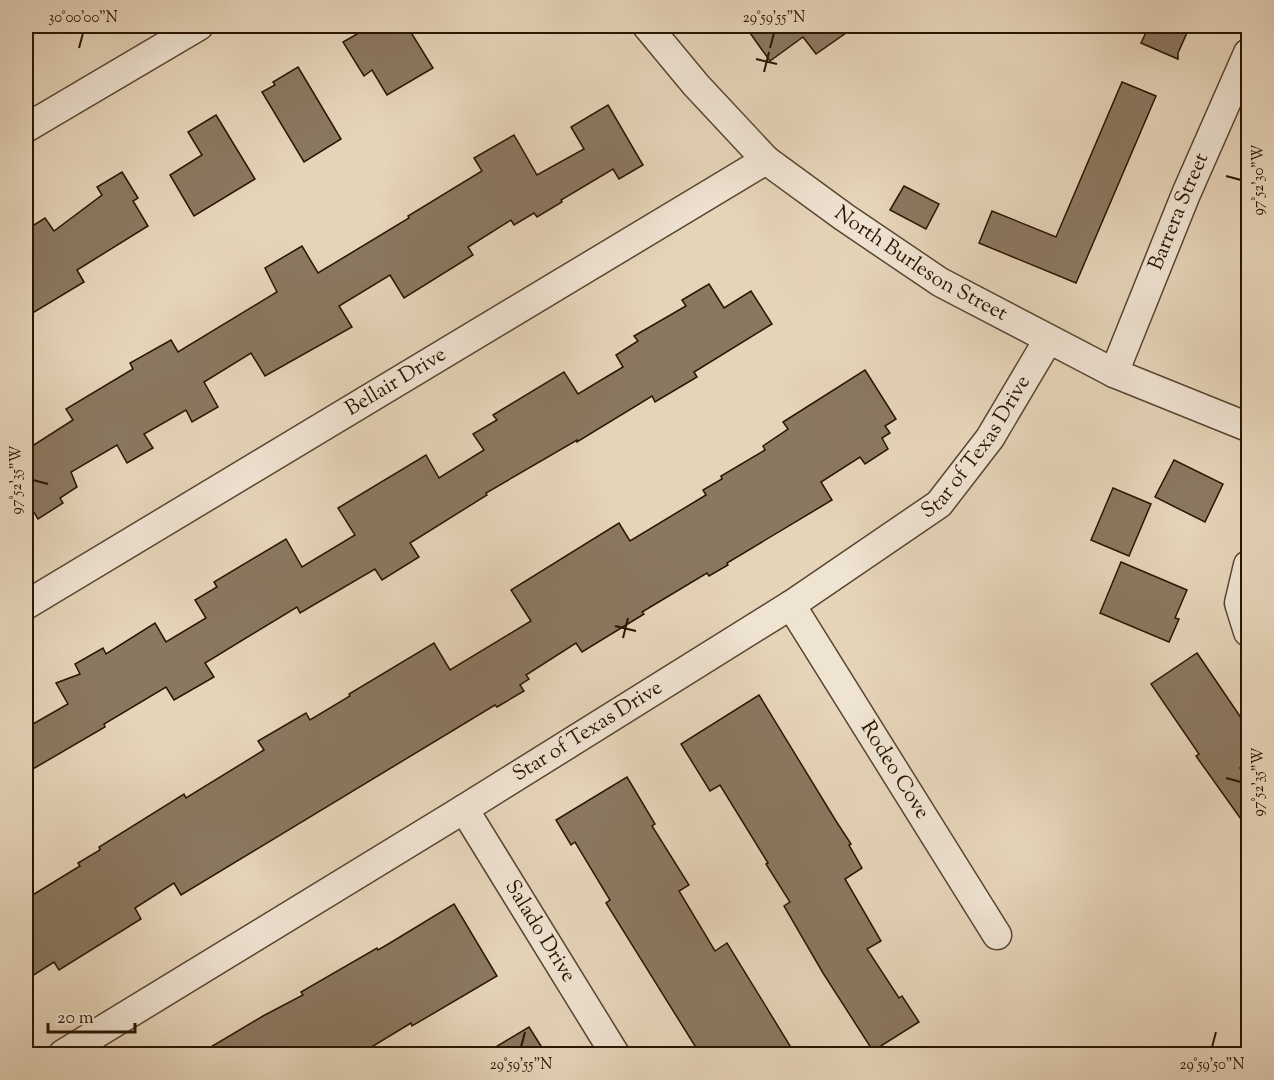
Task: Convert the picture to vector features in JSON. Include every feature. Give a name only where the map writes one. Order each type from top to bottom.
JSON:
[{"type":"street","points":[[26,128],[200,26]]},
{"type":"street","name":"North Burleson Street","points":[[647,26],[696,85],[766,159],[844,217],[940,282],[1114,373],[1248,427]]},
{"type":"street","name":"Barrera Street","points":[[1114,373],[1186,194],[1248,53]]},
{"type":"street","name":"Bellair Drive","points":[[26,605],[766,159]]},
{"type":"street","name":"Star of Texas Drive","points":[[63,1054],[791,606],[939,504],[990,438],[1048,340]]},
{"type":"street","points":[[1248,565],[1239,603],[1248,632]]},
{"type":"street","name":"Rodeo Cove","points":[[791,606],[997,935]]},
{"type":"street","name":"Salado Drive","points":[[464,809],[615,1054]]},
{"type":"building","points":[[371,26],[407,26],[433,68],[387,95],[372,70],[364,76],[343,42]]},
{"type":"building","points":[[745,26],[856,26],[816,54],[803,37],[770,61]]},
{"type":"building","points":[[1149,26],[1190,26],[1178,53],[1178,59],[1141,43]]},
{"type":"building","points":[[298,67],[341,139],[304,162],[262,92],[275,85],[273,82]]},
{"type":"building","points":[[1122,82],[1156,96],[1076,283],[979,243],[992,211],[1056,237]]},
{"type":"building","points":[[608,105],[643,165],[619,179],[613,169],[537,217],[534,213],[514,225],[511,220],[468,247],[473,255],[404,298],[390,275],[339,306],[352,327],[265,376],[251,353],[204,382],[218,407],[192,422],[186,410],[144,434],[153,448],[127,463],[117,445],[71,472],[77,487],[60,498],[63,503],[38,519],[26,499],[26,450],[73,420],[66,409],[133,369],[130,363],[171,340],[178,352],[277,292],[265,268],[302,246],[318,273],[482,171],[474,158],[514,135],[537,175],[584,149],[571,127]]},
{"type":"building","points":[[216,115],[255,179],[194,216],[170,175],[202,155],[188,132]]},
{"type":"building","points":[[122,172],[138,198],[133,201],[148,226],[77,270],[84,282],[26,317],[26,230],[45,218],[54,231],[102,195],[97,187]]},
{"type":"building","points":[[904,186],[939,204],[926,229],[890,210]]},
{"type":"building","points":[[709,284],[724,308],[751,291],[772,324],[694,372],[697,377],[655,402],[652,396],[577,442],[577,440],[486,493],[487,495],[410,543],[419,557],[382,580],[375,569],[300,613],[297,607],[205,663],[214,677],[174,700],[166,687],[104,724],[105,727],[26,773],[26,728],[68,704],[56,683],[80,674],[75,664],[103,648],[106,654],[155,623],[166,642],[206,618],[195,600],[217,587],[214,582],[286,539],[302,567],[355,535],[338,508],[426,455],[439,478],[484,450],[473,434],[497,420],[493,415],[564,372],[578,394],[623,367],[616,355],[638,341],[634,336],[686,306],[682,300]]},
{"type":"building","points":[[865,370],[896,419],[885,426],[890,433],[882,438],[888,449],[865,464],[860,457],[821,482],[832,500],[727,563],[728,565],[709,576],[707,573],[642,612],[644,614],[582,652],[576,643],[526,675],[529,679],[520,685],[524,691],[497,707],[495,705],[181,895],[174,883],[135,908],[141,919],[59,970],[54,962],[26,980],[26,899],[80,866],[78,863],[100,850],[99,847],[184,794],[186,798],[264,750],[258,741],[306,713],[310,720],[434,643],[450,670],[531,621],[511,590],[619,523],[630,541],[706,495],[703,490],[722,479],[721,476],[765,450],[763,446],[788,429],[783,422]]},
{"type":"building","points":[[1174,460],[1223,484],[1205,522],[1155,497]]},
{"type":"building","points":[[1113,488],[1151,504],[1129,556],[1091,540]]},
{"type":"building","points":[[1121,562],[1187,590],[1175,618],[1179,619],[1169,642],[1100,613]]},
{"type":"building","points":[[1197,653],[1248,728],[1248,762],[1240,768],[1248,781],[1248,829],[1196,756],[1199,754],[1151,684]]},
{"type":"building","points":[[759,695],[851,844],[849,845],[862,868],[845,879],[881,941],[867,949],[899,998],[902,996],[919,1022],[873,1051],[823,973],[784,906],[790,902],[720,785],[710,791],[681,744]]},
{"type":"building","points":[[627,777],[655,824],[652,826],[689,885],[679,891],[715,951],[727,943],[795,1054],[700,1054],[606,903],[610,900],[575,842],[571,845],[556,820]]},
{"type":"building","points":[[454,904],[497,976],[360,1054],[199,1054],[303,995],[301,992],[377,948],[378,950]]},
{"type":"building","points":[[529,1027],[546,1054],[484,1054]]}]
